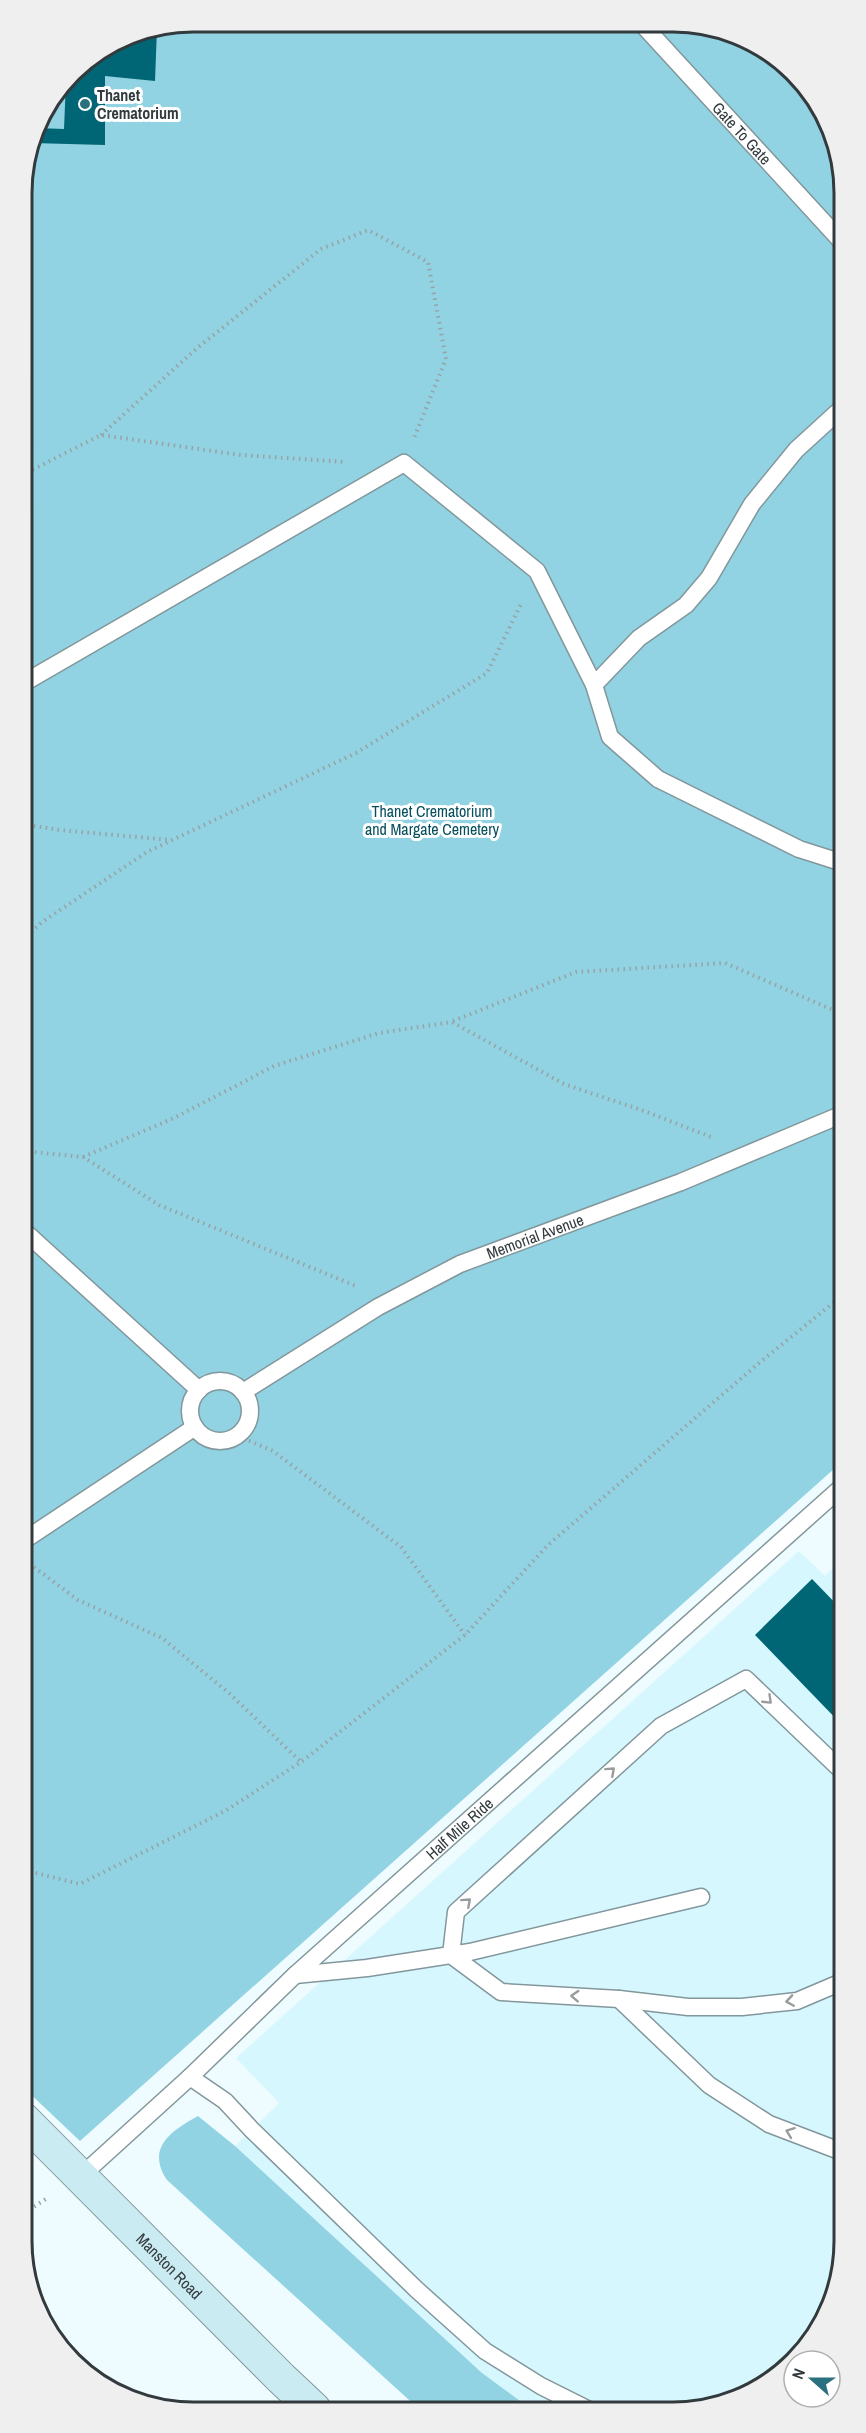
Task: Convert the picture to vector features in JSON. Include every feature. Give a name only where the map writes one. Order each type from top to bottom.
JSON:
[{"type":"street","name":"Manston Road","points":[[31,2127],[306,2402]]},
{"type":"lane","name":"Gate To Gate","points":[[649,32],[834,233]]},
{"type":"lane","points":[[594,686],[639,638],[686,605],[710,578],[752,504],[796,450],[834,415]]},
{"type":"lane","points":[[32,678],[404,463],[537,571],[594,686],[610,737],[658,779],[799,849],[834,859]]},
{"type":"lane","name":"Memorial Avenue","points":[[243,1392],[394,1299],[460,1264],[681,1182],[834,1118]]},
{"type":"lane","points":[[31,1238],[199,1390]]},
{"type":"lane","points":[[227,1382],[243,1392],[249,1401],[250,1410],[245,1429],[238,1436],[219,1441],[201,1434],[195,1427],[190,1408],[199,1390],[207,1384],[227,1382]]},
{"type":"lane","points":[[31,1535],[195,1427]]},
{"type":"lane","name":"Half Mile Ride","points":[[81,2176],[190,2077],[295,1975],[834,1494]]},
{"type":"lane","points":[[451,1955],[456,1912],[661,1726],[746,1679],[834,1763]]},
{"type":"lane","points":[[295,1975],[367,1968],[471,1952],[701,1897]]},
{"type":"lane","points":[[451,1955],[501,1992],[618,1999],[687,2007],[741,2007],[797,2001],[834,1985]]},
{"type":"lane","points":[[618,1999],[709,2085],[769,2124],[834,2149]]},
{"type":"lane","points":[[190,2077],[225,2101],[401,2274],[485,2351],[541,2386],[573,2402]]},
{"type":"path","points":[[32,470],[101,435],[196,349],[321,249],[368,230],[428,262],[446,359],[404,463]]},
{"type":"path","points":[[101,435],[241,454],[348,462]]},
{"type":"path","points":[[32,931],[138,858],[171,840],[356,753],[487,673],[537,571]]},
{"type":"path","points":[[32,826],[171,840]]},
{"type":"path","points":[[83,1157],[174,1118],[274,1066],[379,1033],[452,1022],[576,972],[725,963],[834,1012]]},
{"type":"path","points":[[452,1022],[564,1084],[647,1112],[750,1153]]},
{"type":"path","points":[[32,1152],[83,1157],[159,1205],[316,1271],[394,1299]]},
{"type":"path","points":[[31,1872],[81,1884],[225,1811],[301,1762],[465,1635],[548,1545],[759,1363],[834,1302]]},
{"type":"path","points":[[238,1436],[273,1451],[401,1547],[465,1635]]},
{"type":"path","points":[[33,1567],[78,1600],[162,1638],[230,1694],[301,1762]]},
{"type":"shaded area","points":[[799,1551],[825,1576],[834,1567],[834,2251],[829,2282],[818,2312],[795,2347],[782,2349],[780,2362],[745,2385],[726,2393],[695,2400],[521,2402],[482,2373],[235,2146],[279,2103],[236,2058]]},
{"type":"green space","name":"Thanet Crematorium and Margate Cemetery","points":[[182,32],[684,32],[715,37],[754,53],[772,65],[801,94],[818,121],[826,140],[834,182],[834,1469],[80,2141],[31,2095],[32,182],[37,151],[53,112],[71,86],[86,71],[112,53],[131,44],[161,35]]},
{"type":"green space","points":[[198,2116],[235,2146],[482,2373],[521,2402],[411,2402],[167,2180],[159,2158],[161,2149],[171,2134]]},
{"type":"building","name":"Thanet Crematorium","points":[[157,36],[155,81],[105,76],[105,145],[40,143],[45,128],[64,129],[65,93],[71,86],[86,71],[112,53]]},
{"type":"building","points":[[812,1579],[834,1602],[834,1717],[755,1635]]},
{"type":"place","name":"Thanet Crematorium","points":[[85,104]]}]
